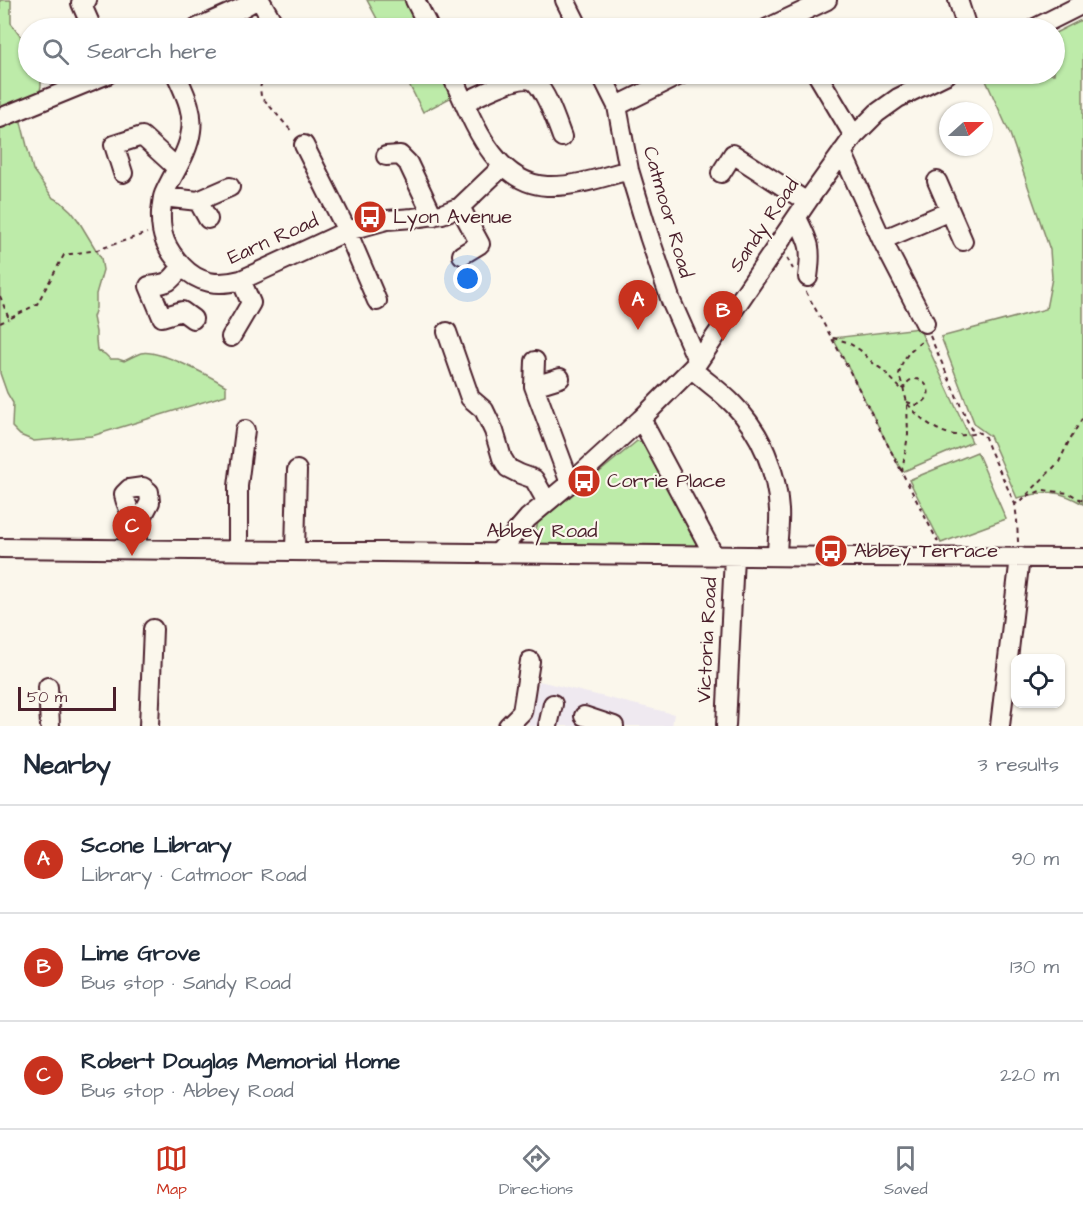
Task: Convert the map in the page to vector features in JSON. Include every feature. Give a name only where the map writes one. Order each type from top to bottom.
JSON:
[{"type":"street","points":[[87,0],[81,3],[88,18]]},
{"type":"street","points":[[210,18],[223,8],[242,8],[258,0],[270,18]]},
{"type":"street","points":[[416,0],[424,18]]},
{"type":"street","points":[[565,0],[574,18]]},
{"type":"street","points":[[798,18],[827,0]]},
{"type":"street","points":[[958,0],[964,18]]},
{"type":"street","points":[[1053,18],[1079,4]]},
{"type":"street","points":[[0,118],[83,84]]},
{"type":"street","name":"Earn Road","points":[[181,84],[187,98],[192,129],[189,142],[163,197],[161,229],[167,246],[182,266],[194,276],[213,284],[241,280],[347,231],[387,220],[433,216],[460,207],[502,166]]},
{"type":"street","points":[[456,84],[492,155],[502,166],[521,179],[545,186],[556,186],[592,180],[629,170]]},
{"type":"street","points":[[465,102],[507,84]]},
{"type":"street","points":[[536,84],[549,102],[562,137]]},
{"type":"street","name":"Catmoor Road","points":[[606,84],[617,106],[629,170],[671,302],[695,365]]},
{"type":"street","points":[[617,106],[662,84]]},
{"type":"street","points":[[823,84],[854,136]]},
{"type":"street","name":"Sandy Road","points":[[498,553],[528,518],[641,419],[695,365],[854,136],[877,113],[898,98],[927,84]]},
{"type":"street","points":[[123,173],[114,145],[142,136],[177,168]]},
{"type":"street","points":[[304,145],[347,231],[377,301]]},
{"type":"street","points":[[842,152],[882,240],[928,329]]},
{"type":"street","points":[[721,173],[733,154],[807,202]]},
{"type":"street","points":[[386,156],[400,155],[408,163],[433,216]]},
{"type":"street","points":[[937,181],[963,242]]},
{"type":"street","points":[[163,197],[198,201],[230,187]]},
{"type":"street","points":[[198,201],[208,219]]},
{"type":"street","points":[[460,207],[480,244],[462,255]]},
{"type":"street","points":[[882,240],[950,211]]},
{"type":"street","points":[[797,218],[807,237],[811,254],[803,280]]},
{"type":"street","points":[[182,266],[172,280],[165,284],[150,286],[162,317],[182,311],[193,319]]},
{"type":"street","points":[[231,337],[251,303],[241,280]]},
{"type":"street","points":[[447,332],[470,398],[484,410],[494,431],[502,458],[508,468],[534,479],[547,502]]},
{"type":"street","points":[[535,361],[534,386],[570,483]]},
{"type":"street","points":[[695,365],[746,418],[763,447],[778,495],[777,556]]},
{"type":"street","points":[[534,386],[560,378]]},
{"type":"street","points":[[641,419],[712,555]]},
{"type":"street","points":[[238,550],[238,486],[244,430]]},
{"type":"street","points":[[295,551],[297,470]]},
{"type":"street","points":[[528,518],[530,537],[537,553]]},
{"type":"street","name":"Abbey Road","points":[[0,548],[137,541],[238,550],[1083,558]]},
{"type":"street","name":"Victoria Road","points":[[726,726],[734,556]]},
{"type":"street","points":[[1000,726],[1020,558]]},
{"type":"street","points":[[149,726],[153,629]]},
{"type":"street","points":[[508,726],[522,712],[530,661]]},
{"type":"street","points":[[48,687],[50,726]]},
{"type":"street","points":[[548,726],[553,704]]},
{"type":"street","points":[[584,716],[614,726]]},
{"type":"path","points":[[261,84],[261,96],[304,145]]},
{"type":"path","points":[[0,323],[38,304],[64,255],[97,250],[161,229]]},
{"type":"path","points":[[778,243],[803,280],[946,558]]},
{"type":"path","points":[[0,296],[9,318]]},
{"type":"path","points":[[902,472],[908,435],[906,402],[898,374],[903,361],[928,329],[971,429],[984,435],[1015,504],[1020,558]]},
{"type":"path","points":[[833,338],[847,342],[860,351],[903,391]]},
{"type":"path","points":[[903,391],[905,385],[912,380],[919,380],[927,385],[928,393],[925,401],[917,405],[906,402]]},
{"type":"path","points":[[906,402],[923,420],[945,432],[955,435],[980,433]]},
{"type":"path","points":[[1015,504],[1020,502],[1059,462],[1083,417]]},
{"type":"path","points":[[1025,497],[1043,490],[1070,493],[1083,501]]},
{"type":"shaded area","points":[[539,681],[674,714],[672,726],[528,726]]},
{"type":"green space","points":[[0,0],[11,0],[11,23],[18,32],[18,84],[41,84],[39,96],[25,113],[21,122],[33,170],[53,198],[61,202],[78,220],[101,258],[103,270],[96,294],[96,308],[93,317],[97,350],[110,359],[124,361],[141,353],[172,359],[226,386],[226,395],[92,436],[34,441],[20,435],[12,427],[13,403],[0,373]]},
{"type":"green space","points":[[367,0],[404,0],[413,18],[377,18]]},
{"type":"green space","points":[[1083,19],[1083,504],[1065,495],[1051,492],[1017,498],[990,436],[975,425],[941,337],[1046,309],[1052,278],[1050,250],[1010,134],[988,84],[1065,84],[1065,28]]},
{"type":"green space","points":[[409,84],[445,84],[452,97],[423,112]]},
{"type":"green space","points":[[919,328],[972,442],[902,472],[833,338]]},
{"type":"green space","points":[[637,441],[643,442],[701,552],[542,547],[536,535],[538,523]]},
{"type":"green space","points":[[977,452],[1006,519],[941,543],[909,480]]},
{"type":"place","name":"Lyon Avenue","points":[[370,217]]},
{"type":"place","name":"Scone Library","points":[[638,330]]},
{"type":"place","name":"Lime Grove","points":[[723,341]]},
{"type":"place","name":"Corrie Place","points":[[584,481]]},
{"type":"place","name":"Abbey Terrace","points":[[831,551]]},
{"type":"place","name":"Robert Douglas Memorial Home","points":[[132,556]]}]
